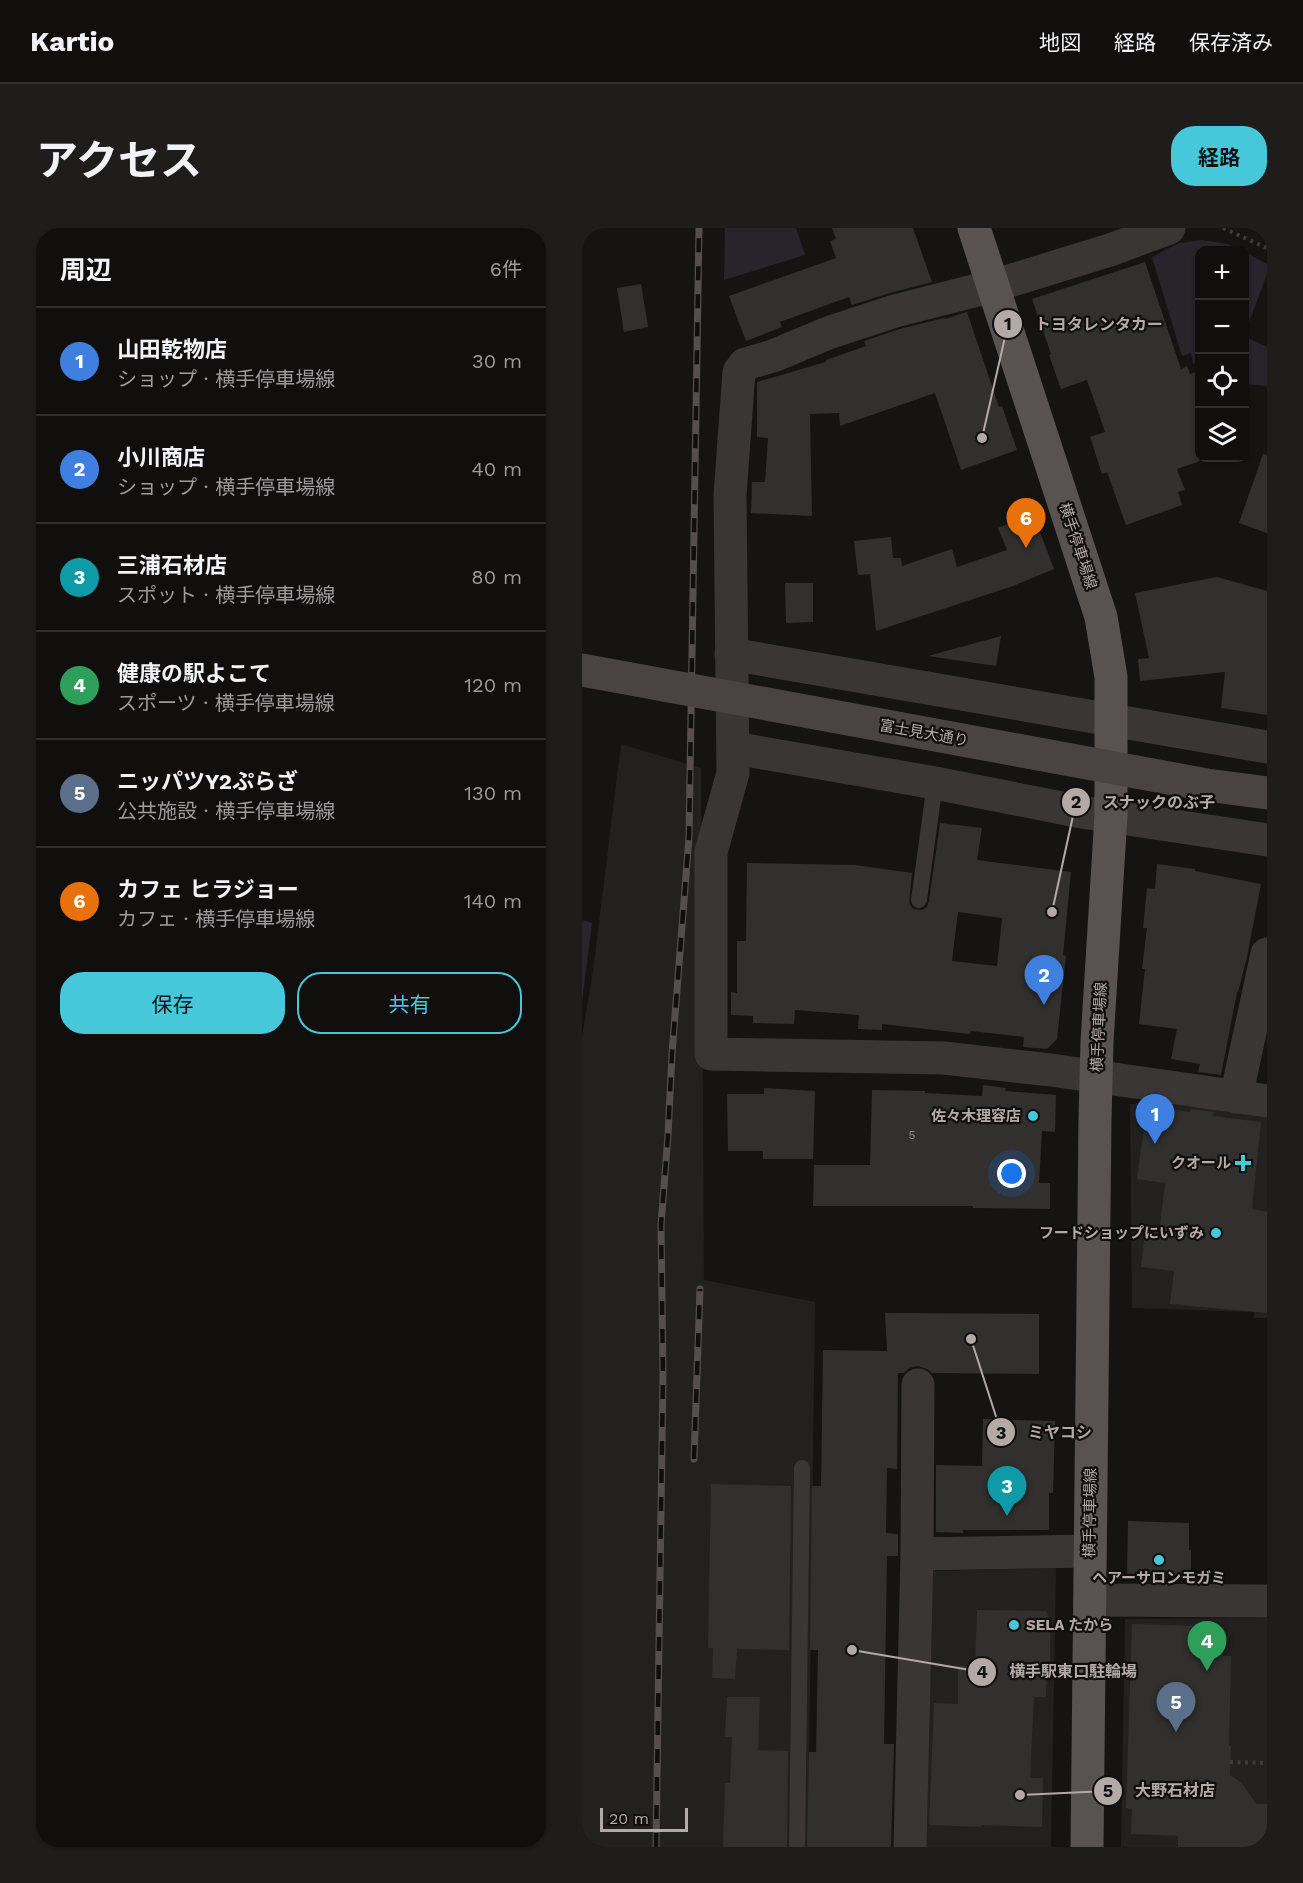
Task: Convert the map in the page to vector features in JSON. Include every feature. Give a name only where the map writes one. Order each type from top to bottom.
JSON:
[{"type":"main road","name":"横手停車場線","points":[[974,228],[1101,616],[1111,677],[1111,815],[1096,1077],[1087,1847]]},
{"type":"street","points":[[1169,228],[1110,250],[993,286],[895,311],[828,333],[774,356],[746,364],[739,372],[730,495],[733,773],[711,852],[711,1054],[944,1058],[1251,1099],[1267,954]]},
{"type":"street","points":[[731,654],[1267,747]]},
{"type":"street","name":"富士見大通り","points":[[582,670],[1195,783],[1267,793]]},
{"type":"street","points":[[734,748],[936,783],[1082,812],[1267,840]]},
{"type":"street","points":[[910,1847],[917,1554],[918,1385]]},
{"type":"street","points":[[917,1554],[1089,1551]]},
{"type":"street","points":[[1089,1600],[1267,1601]]},
{"type":"lane","points":[[919,900],[936,783]]},
{"type":"lane","points":[[797,1847],[802,1468]]},
{"type":"path","points":[[1223,228],[1267,248]]},
{"type":"path","points":[[1230,1762],[1267,1763]]},
{"type":"shaded area","points":[[725,228],[796,228],[805,255],[724,280]]},
{"type":"shaded area","points":[[1202,240],[1232,246],[1195,246],[1195,363],[1193,364],[1191,353],[1182,356],[1152,257],[1179,243]]},
{"type":"shaded area","points":[[1249,254],[1267,264],[1267,274],[1249,322]]},
{"type":"shaded area","points":[[1249,338],[1267,347],[1267,386],[1249,384]]},
{"type":"shaded area","points":[[621,744],[701,768],[704,1280],[815,1302],[808,1847],[582,1847],[582,1037],[593,971]]},
{"type":"shaded area","points":[[582,920],[592,923],[582,1002]]},
{"type":"shaded area","points":[[1167,1102],[1267,1116],[1267,1318],[1254,1318],[1254,1312],[1132,1308],[1130,1104]]},
{"type":"shaded area","points":[[1056,1568],[1051,1847],[923,1847],[927,1571]]},
{"type":"shaded area","points":[[1267,1618],[1267,1847],[1121,1847],[1125,1619]]},
{"type":"building","points":[[832,228],[913,228],[932,282],[852,305],[849,297],[780,322],[782,327],[746,341],[729,296],[836,258],[830,241],[836,239]]},
{"type":"building","points":[[1145,262],[1181,369],[1187,366],[1190,374],[1195,372],[1195,462],[1197,462],[1177,469],[1185,490],[1178,492],[1182,505],[1126,525],[1107,472],[1102,474],[1090,437],[1105,432],[1087,380],[1061,389],[1032,299]]},
{"type":"building","points":[[641,284],[648,327],[624,332],[617,288]]},
{"type":"building","points":[[967,312],[999,407],[1002,406],[1017,450],[961,470],[935,393],[840,426],[839,413],[810,414],[812,516],[751,513],[752,482],[765,482],[768,438],[757,437],[757,382],[826,362],[826,360],[866,346],[864,341],[900,329]]},
{"type":"building","points":[[1263,454],[1267,455],[1267,533],[1239,523]]},
{"type":"building","points":[[1033,514],[1054,569],[1013,586],[876,631],[870,574],[858,575],[854,541],[891,537],[893,558],[901,558],[902,566],[952,549],[957,567],[1007,550],[998,528]]},
{"type":"building","points":[[1217,577],[1267,591],[1267,715],[1221,708],[1225,672],[1140,681],[1138,659],[1149,658],[1135,593]]},
{"type":"building","points":[[785,583],[813,583],[813,622],[786,623]]},
{"type":"building","points":[[1001,636],[996,666],[928,656]]},
{"type":"building","points":[[940,823],[982,828],[977,860],[1071,872],[1063,955],[1066,956],[1057,1039],[1047,1049],[1023,1047],[1024,1037],[971,1031],[970,1034],[882,1024],[882,1030],[858,1029],[859,1015],[795,1010],[794,1024],[753,1023],[753,1016],[731,1015],[731,992],[737,993],[737,941],[746,941],[747,863],[855,865],[912,873],[909,903],[913,909],[922,910],[927,907]],"holes":[[[958,912],[1002,918],[997,966],[952,961]]]},
{"type":"building","points":[[1157,864],[1195,869],[1195,871],[1261,884],[1221,1075],[1198,1072],[1200,1064],[1171,1059],[1177,1029],[1139,1024],[1145,969],[1142,969],[1147,928],[1143,928],[1147,888],[1155,889]]},
{"type":"building","points":[[983,1085],[1006,1088],[1005,1091],[1056,1095],[1055,1132],[1042,1131],[1039,1183],[1050,1183],[1050,1209],[973,1208],[973,1206],[813,1206],[814,1165],[870,1165],[872,1090],[925,1091],[925,1093],[982,1096]]},
{"type":"building","points":[[764,1088],[815,1091],[813,1159],[763,1159],[763,1151],[728,1151],[727,1094],[764,1094]]},
{"type":"building","points":[[1147,1106],[1190,1112],[1191,1109],[1214,1112],[1213,1116],[1261,1122],[1252,1209],[1267,1212],[1267,1313],[1170,1304],[1174,1271],[1141,1267],[1145,1232],[1159,1234],[1165,1183],[1137,1179]]},
{"type":"building","points":[[885,1313],[1039,1314],[1039,1374],[932,1373],[918,1366],[909,1368],[904,1373],[898,1373],[897,1469],[887,1468],[886,1533],[898,1534],[898,1556],[887,1556],[884,1744],[894,1744],[891,1847],[807,1847],[809,1752],[816,1752],[818,1650],[810,1650],[812,1486],[821,1486],[823,1350],[887,1351]]},
{"type":"building","points":[[983,1419],[1055,1421],[1053,1493],[1049,1493],[1049,1530],[936,1532],[936,1465],[982,1466]]},
{"type":"building","points":[[711,1484],[791,1486],[789,1650],[737,1649],[735,1679],[712,1678],[713,1648],[708,1648]]},
{"type":"building","points":[[1128,1521],[1189,1523],[1191,1577],[1127,1575]]},
{"type":"building","points":[[977,1610],[1046,1611],[1050,1619],[1050,1664],[1047,1664],[1046,1697],[1034,1697],[1030,1778],[1043,1778],[1042,1827],[929,1825],[934,1703],[958,1704],[958,1666],[975,1666]]},
{"type":"building","points":[[1132,1624],[1224,1627],[1223,1656],[1231,1656],[1230,1775],[1242,1783],[1256,1804],[1267,1804],[1267,1847],[1178,1847],[1178,1836],[1131,1834],[1132,1809],[1126,1808]]},
{"type":"building","points":[[727,1697],[760,1697],[758,1750],[788,1751],[787,1847],[723,1847],[725,1783],[730,1783],[732,1737],[725,1737]]},
{"type":"railway","points":[[656,1847],[663,1376],[661,1225],[689,837],[699,228]]},
{"type":"railway","points":[[694,1459],[700,1289]]},
{"type":"place","name":"トヨタレンタカー","points":[[982,438]]},
{"type":"place","name":"カフェ ヒラジョー","points":[[1026,548]]},
{"type":"place","name":"スナックのぶ子","points":[[1052,912]]},
{"type":"place","name":"小川商店","points":[[1044,1005]]},
{"type":"place","name":"佐々木理容店","points":[[1033,1116]]},
{"type":"place","name":"山田乾物店","points":[[1155,1144]]},
{"type":"place","name":"クオール","points":[[1243,1163]]},
{"type":"place","name":"フードショップにいずみ","points":[[1216,1233]]},
{"type":"place","name":"ミヤコシ","points":[[971,1339]]},
{"type":"place","name":"三浦石材店","points":[[1007,1516]]},
{"type":"place","name":"ヘアーサロンモガミ","points":[[1159,1560]]},
{"type":"place","name":"SELA たから","points":[[1014,1625]]},
{"type":"place","name":"横手駅東口駐輪場","points":[[852,1650]]},
{"type":"place","name":"健康の駅よこて","points":[[1207,1671]]},
{"type":"place","name":"ニッパツY2ぷらざ","points":[[1176,1732]]},
{"type":"place","name":"大野石材店","points":[[1020,1795]]}]
